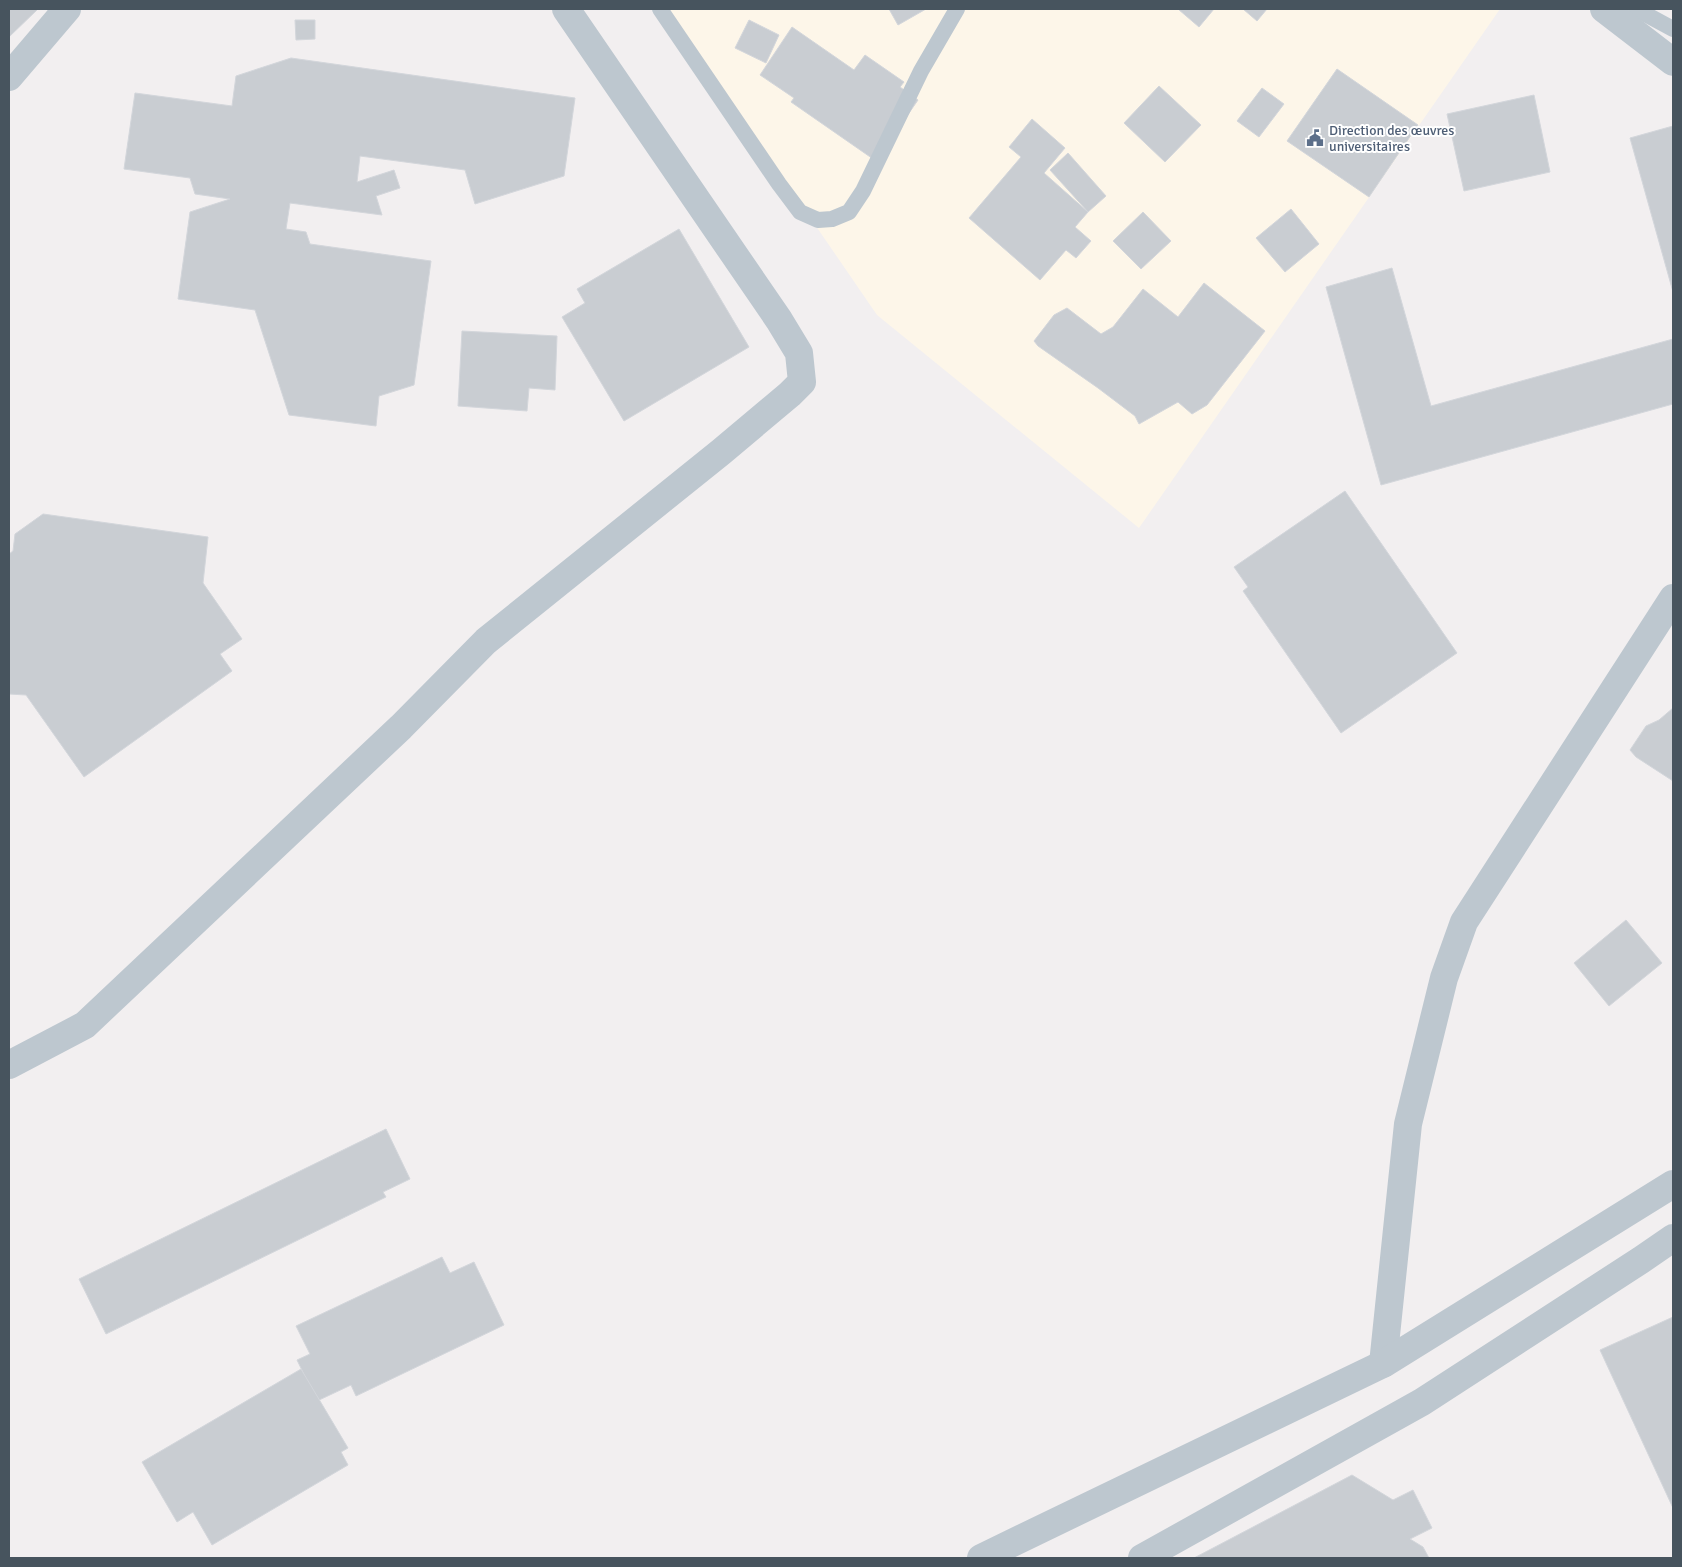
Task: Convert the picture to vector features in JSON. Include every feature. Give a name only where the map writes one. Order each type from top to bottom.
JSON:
[{"type":"street","points":[[9,77],[67,9]]},
{"type":"street","points":[[9,1065],[85,1025],[394,734],[486,641],[721,452],[802,382],[799,353],[779,320],[566,9]]},
{"type":"street","points":[[1604,9],[1673,62]]},
{"type":"street","points":[[1384,1364],[1408,1124],[1444,978],[1464,922],[1673,598]]},
{"type":"street","points":[[981,1558],[1384,1364],[1673,1184]]},
{"type":"street","points":[[1142,1558],[1422,1402],[1633,1266],[1673,1238]]},
{"type":"lane","points":[[660,9],[800,212],[818,220],[832,220],[849,212],[863,191],[921,71],[956,9]]},
{"type":"lane","points":[[1636,9],[1673,29]]},
{"type":"shaded area","points":[[667,9],[1500,9],[1139,528],[877,315]]},
{"type":"building","points":[[9,9],[38,9],[9,37]]},
{"type":"building","points":[[889,9],[926,9],[898,25]]},
{"type":"building","points":[[1178,9],[1214,9],[1199,27]]},
{"type":"building","points":[[1243,9],[1267,9],[1257,21]]},
{"type":"building","points":[[295,20],[315,20],[315,39],[296,40]]},
{"type":"building","points":[[749,20],[779,35],[766,63],[735,48]]},
{"type":"building","points":[[792,27],[854,70],[865,55],[904,82],[900,87],[918,100],[876,161],[791,102],[794,98],[760,75]]},
{"type":"building","points":[[291,58],[575,98],[564,176],[475,204],[465,170],[360,156],[357,182],[394,170],[400,188],[376,196],[382,215],[290,203],[286,229],[306,232],[310,244],[431,261],[414,385],[379,396],[376,426],[289,415],[255,310],[178,299],[190,212],[230,199],[195,194],[190,178],[124,169],[135,93],[232,106],[236,76]]},
{"type":"building","points":[[1337,69],[1418,125],[1369,197],[1287,141]]},
{"type":"building","points":[[1159,86],[1201,125],[1165,162],[1124,123]]},
{"type":"building","points":[[1262,88],[1284,104],[1259,137],[1237,121]]},
{"type":"building","points":[[1534,95],[1550,172],[1464,191],[1447,114]]},
{"type":"building","points":[[1032,119],[1065,148],[1044,173],[1088,212],[1075,227],[1091,241],[1076,258],[1066,250],[1040,280],[969,218],[1021,157],[1009,147]]},
{"type":"building","points":[[1673,126],[1673,292],[1630,138]]},
{"type":"building","points":[[1068,153],[1106,196],[1088,212],[1050,170]]},
{"type":"building","points":[[1291,209],[1319,244],[1285,272],[1256,238]]},
{"type":"building","points":[[1143,212],[1171,241],[1141,269],[1113,241]]},
{"type":"building","points":[[679,229],[749,347],[624,421],[562,317],[585,303],[577,289]]},
{"type":"building","points":[[1392,268],[1431,406],[1673,339],[1673,404],[1381,485],[1326,287]]},
{"type":"building","points":[[1204,283],[1265,331],[1207,405],[1192,414],[1178,402],[1139,424],[1135,416],[1038,346],[1034,341],[1054,315],[1067,308],[1101,334],[1113,327],[1143,289],[1178,317]]},
{"type":"building","points":[[462,331],[557,336],[555,390],[529,388],[527,411],[458,406]]},
{"type":"building","points":[[1345,491],[1457,653],[1341,733],[1243,591],[1248,587],[1234,567]]},
{"type":"building","points":[[43,514],[208,537],[203,583],[242,639],[220,654],[232,671],[84,777],[26,695],[9,694],[9,554],[13,551],[15,534]]},
{"type":"building","points":[[1673,708],[1673,781],[1636,757],[1630,750],[1646,726],[1659,720]]},
{"type":"building","points":[[1626,920],[1662,963],[1609,1006],[1574,963]]},
{"type":"building","points":[[386,1129],[410,1179],[383,1192],[386,1197],[106,1334],[79,1279]]},
{"type":"building","points":[[442,1257],[450,1273],[474,1262],[504,1325],[356,1396],[351,1385],[317,1401],[297,1360],[310,1354],[296,1326]]},
{"type":"building","points":[[1673,1317],[1673,1508],[1600,1350]]},
{"type":"building","points":[[301,1369],[348,1448],[341,1452],[348,1465],[212,1545],[193,1512],[177,1522],[142,1462]]},
{"type":"building","points":[[1352,1475],[1393,1500],[1413,1490],[1432,1528],[1410,1539],[1423,1547],[1429,1558],[1194,1558]]},
{"type":"place","name":"Direction des œuvres universitaires","points":[[1315,138]]}]
